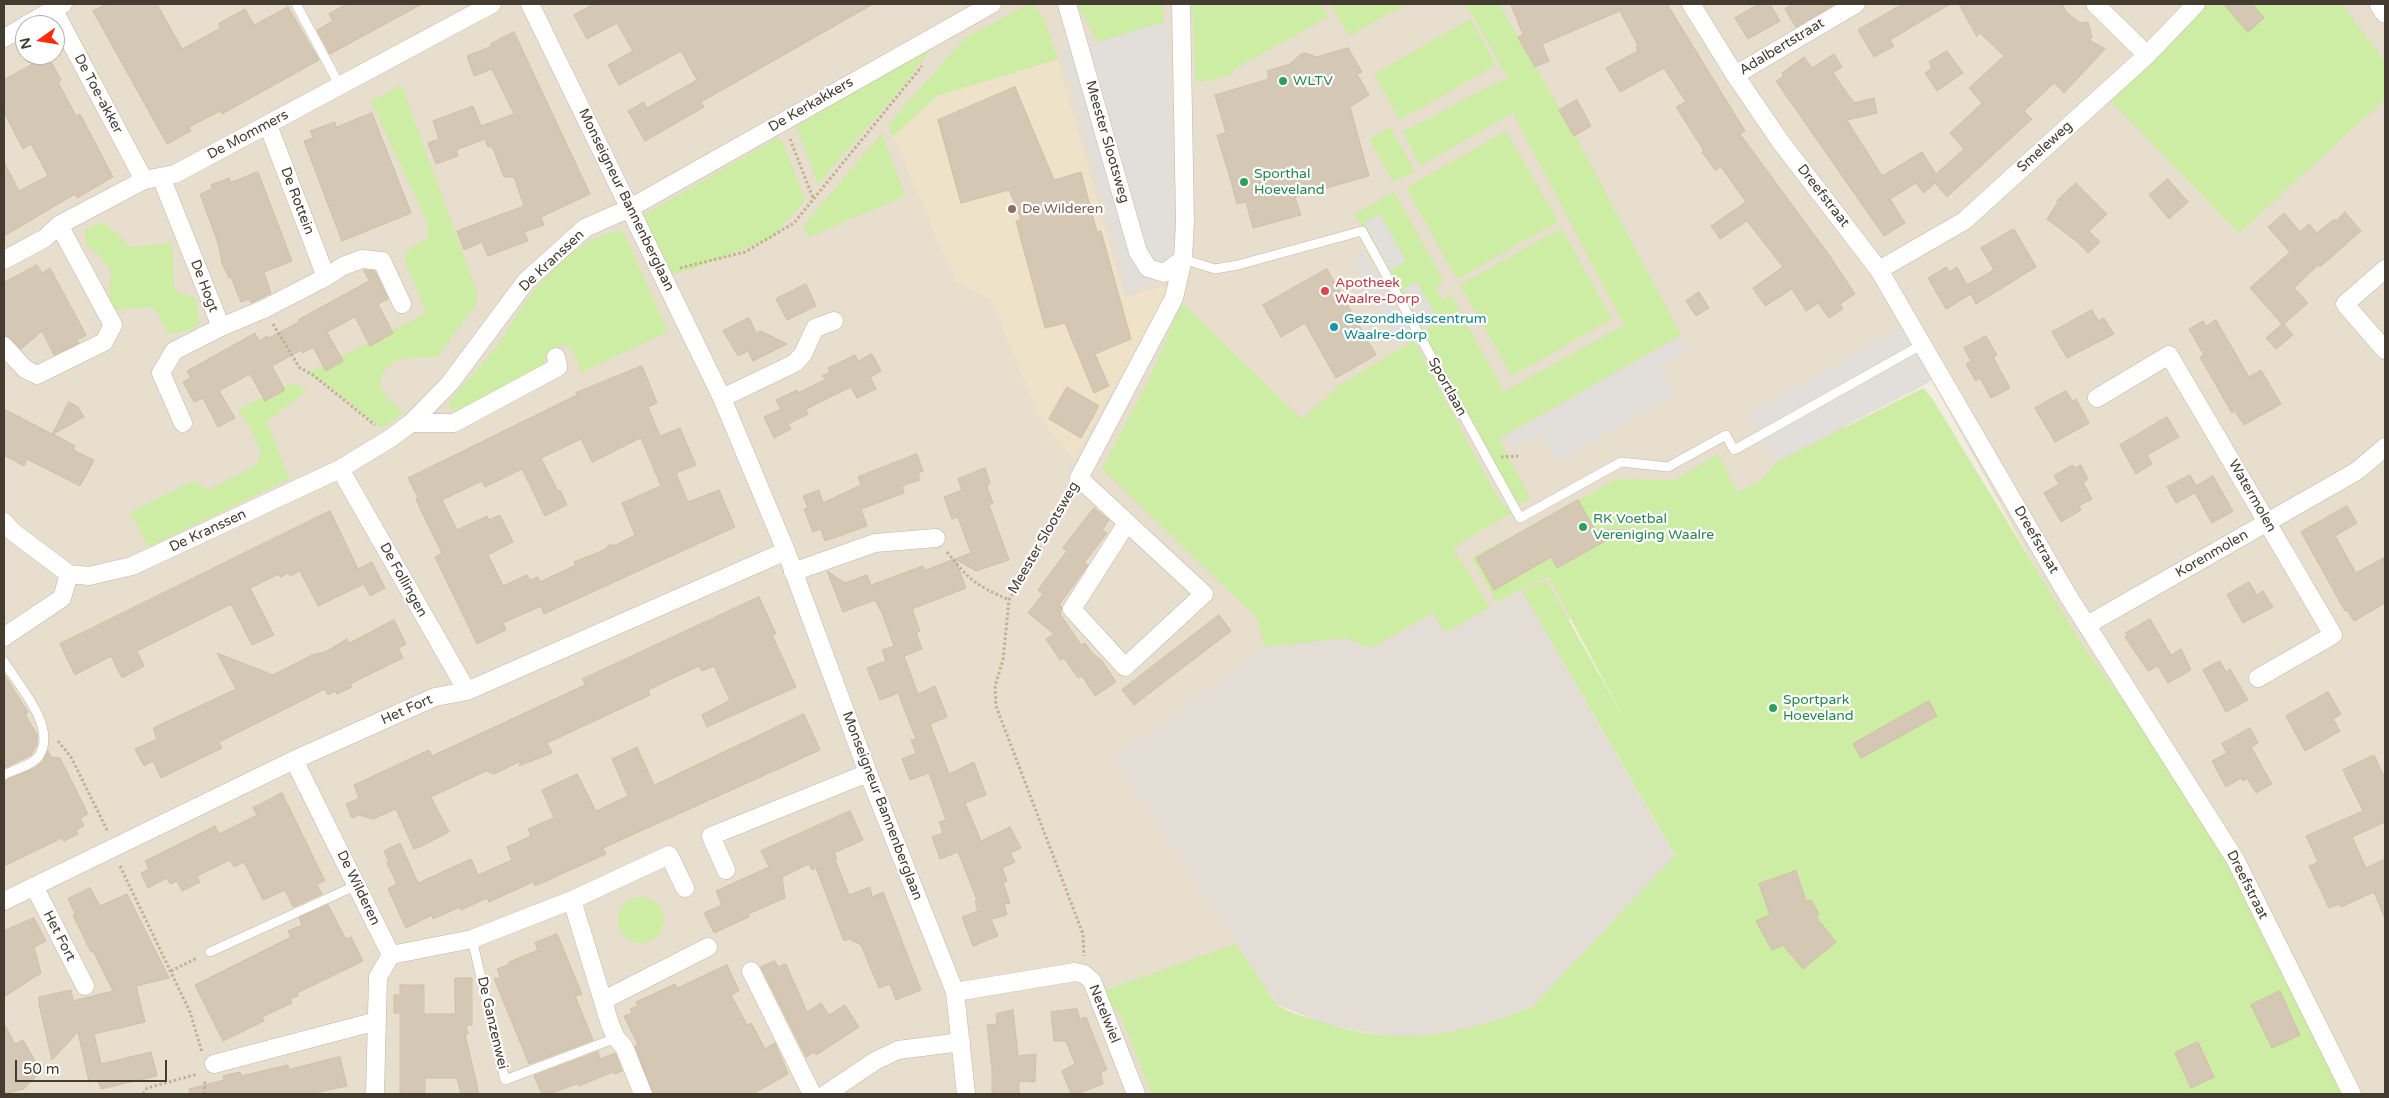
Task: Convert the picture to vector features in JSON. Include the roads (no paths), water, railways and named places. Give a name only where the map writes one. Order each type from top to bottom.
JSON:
[{"type":"street","name":"De Mommers","points":[[4,260],[46,238],[59,225],[144,180],[175,174],[492,4]]},
{"type":"street","name":"Monseigneur Bannenberglaan","points":[[530,4],[722,398],[786,551],[868,772],[955,992],[966,1094]]},
{"type":"street","name":"De Kerkakkers","points":[[630,208],[992,4]]},
{"type":"street","name":"Meester Slootsweg","points":[[1067,4],[1138,252],[1148,268],[1164,273],[1183,259]]},
{"type":"street","name":"Meester Slootsweg","points":[[1127,523],[1078,478],[1174,298],[1183,259],[1185,222],[1181,4]]},
{"type":"street","name":"Dreefstraat","points":[[1691,4],[1735,76],[1780,141],[1879,270],[2087,625],[2235,859],[2352,1094]]},
{"type":"street","name":"Adalbertstraat","points":[[1735,76],[1856,4]]},
{"type":"street","points":[[2095,4],[2147,55]]},
{"type":"street","name":"Smeleweg","points":[[1879,270],[1964,221],[2147,55],[2196,4]]},
{"type":"street","points":[[2380,4],[2385,12]]},
{"type":"street","points":[[44,15],[58,7]]},
{"type":"street","name":"De Toe-akker","points":[[58,7],[144,180]]},
{"type":"street","points":[[4,38],[15,32]]},
{"type":"street","name":"De Rottein","points":[[268,125],[326,277]]},
{"type":"street","name":"De Hogt","points":[[161,177],[220,327],[174,351],[161,373],[183,423]]},
{"type":"street","name":"De Kranssen","points":[[69,574],[89,576],[132,566],[340,469],[391,438],[411,423],[450,383],[526,281],[585,228],[630,208]]},
{"type":"street","points":[[4,346],[25,369],[38,375],[104,342],[113,326],[59,225]]},
{"type":"street","points":[[220,327],[264,309],[326,277],[343,266],[362,259],[382,261],[402,304]]},
{"type":"street","points":[[2385,269],[2345,304],[2385,350]]},
{"type":"street","points":[[722,398],[795,363],[803,354],[814,328],[834,321]]},
{"type":"street","name":"Watermolen","points":[[2098,398],[2170,355],[2333,634],[2258,678]]},
{"type":"street","points":[[411,423],[454,423],[558,367],[556,357]]},
{"type":"street","name":"Korenmolen","points":[[2087,625],[2357,471],[2385,447]]},
{"type":"street","name":"De Follingen","points":[[340,469],[467,690]]},
{"type":"street","points":[[4,522],[13,532],[69,574],[62,598],[4,637]]},
{"type":"street","points":[[1127,523],[1204,594],[1125,667],[1072,609],[1127,523]]},
{"type":"street","points":[[793,572],[875,543],[936,538]]},
{"type":"street","name":"Het Fort","points":[[4,901],[294,760],[435,697],[467,690],[786,551]]},
{"type":"street","name":"De Wilderen","points":[[294,760],[391,954]]},
{"type":"street","points":[[726,870],[711,836],[868,772]]},
{"type":"street","points":[[375,1094],[378,977],[391,954],[472,939],[572,900],[669,855],[685,888]]},
{"type":"street","name":"Het Fort","points":[[34,886],[84,986]]},
{"type":"street","points":[[572,900],[610,1024],[616,1038],[624,1047],[643,1094]]},
{"type":"street","points":[[604,1000],[708,947]]},
{"type":"street","points":[[751,971],[812,1094]]},
{"type":"street","name":"Netelwiel","points":[[955,992],[1075,972],[1084,974],[1092,981],[1136,1094]]},
{"type":"street","points":[[209,1060],[377,1021]]},
{"type":"street","points":[[826,1094],[875,1061],[898,1050],[961,1042]]},
{"type":"lane","points":[[296,4],[340,86]]},
{"type":"lane","name":"Sportlaan","points":[[1183,259],[1215,269],[1238,266],[1362,230],[1520,518],[1621,462],[1668,467],[1726,435],[1734,450],[1922,345]]},
{"type":"lane","points":[[4,662],[43,722],[44,744],[37,758],[4,775]]},
{"type":"lane","points":[[210,952],[357,885]]},
{"type":"lane","name":"De Ganzenwei","points":[[472,939],[506,1080],[616,1038]]},
{"type":"place","name":"WLTV","points":[[1283,81]]},
{"type":"place","name":"Sporthal Hoeveland","points":[[1244,182]]},
{"type":"place","name":"De Wilderen","points":[[1012,209]]},
{"type":"place","name":"Apotheek Waalre-Dorp","points":[[1325,291]]},
{"type":"place","name":"Gezondheidscentrum Waalre-dorp","points":[[1334,327]]},
{"type":"place","name":"RK Voetbal Vereniging Waalre","points":[[1583,527]]},
{"type":"place","name":"Sportpark Hoeveland","points":[[1773,708]]}]
